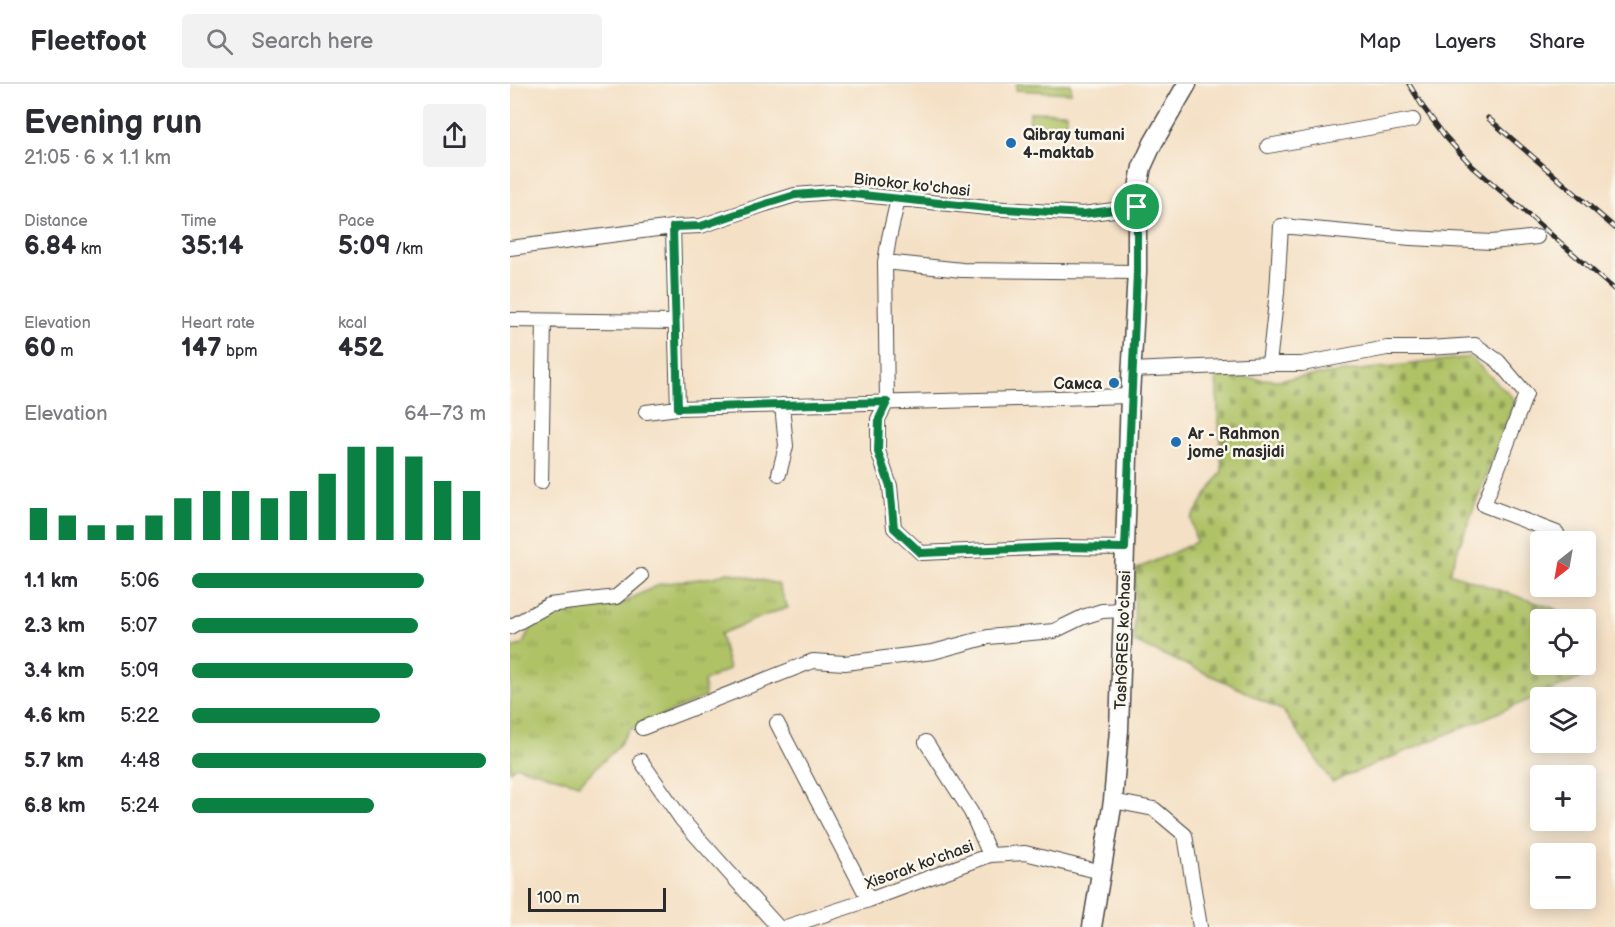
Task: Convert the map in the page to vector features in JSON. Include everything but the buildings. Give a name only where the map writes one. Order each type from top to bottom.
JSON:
[{"type":"main road","name":"TashGRES ko'chasi","points":[[1092,927],[1113,801],[1119,730],[1131,370],[1137,272],[1138,183],[1145,159],[1187,84]]},
{"type":"street","points":[[1268,146],[1413,120]]},
{"type":"street","name":"Binokor ko'chasi","points":[[510,248],[673,227],[701,226],[795,195],[815,193],[833,192],[988,208],[1083,214],[1137,207]]},
{"type":"street","points":[[898,199],[885,262],[887,402],[879,419],[878,452],[890,486],[894,528],[921,553],[1057,547],[1125,548]]},
{"type":"street","points":[[1269,364],[1281,226],[1411,238],[1492,242],[1537,237]]},
{"type":"street","points":[[673,227],[678,408]]},
{"type":"street","points":[[885,262],[962,270],[1137,272]]},
{"type":"street","points":[[510,320],[675,322]]},
{"type":"street","points":[[541,482],[544,321]]},
{"type":"street","points":[[1131,370],[1302,364],[1387,348],[1475,345],[1498,360],[1526,394],[1484,505],[1552,531]]},
{"type":"street","points":[[645,412],[678,408],[1130,396]]},
{"type":"street","points":[[779,474],[786,446],[782,405]]},
{"type":"street","points":[[510,627],[549,605],[616,597],[641,576]]},
{"type":"street","points":[[642,728],[813,661],[845,663],[933,652],[988,637],[1054,631],[1102,611],[1123,610]]},
{"type":"street","points":[[777,723],[869,900]]},
{"type":"street","points":[[926,742],[972,812],[990,855]]},
{"type":"street","points":[[641,761],[682,820],[778,927]]},
{"type":"street","points":[[1113,801],[1154,808],[1185,835],[1200,927]]},
{"type":"street","name":"Xisorak ko'chasi","points":[[786,927],[869,900],[990,855],[1025,853],[1101,872]]},
{"type":"green space","points":[[1016,84],[1071,84],[1071,93],[1016,90]]},
{"type":"green space","points":[[1030,112],[1066,113],[1066,131],[1029,130]]},
{"type":"green space","points":[[1470,357],[1515,400],[1449,573],[1555,609],[1530,609],[1530,675],[1579,675],[1579,679],[1560,687],[1530,687],[1530,699],[1332,782],[1283,711],[1230,684],[1134,642],[1135,570],[1196,542],[1191,519],[1222,471],[1216,376],[1277,380]]},
{"type":"green space","points":[[727,572],[778,584],[788,608],[720,634],[729,669],[704,681],[705,697],[629,730],[617,748],[579,784],[516,766],[510,771],[510,648],[522,645],[533,623],[555,613],[618,605],[660,584],[714,577]]},
{"type":"railway","points":[[1409,84],[1444,135],[1472,166],[1615,290]]},
{"type":"railway","points":[[1488,118],[1615,228]]},
{"type":"place","name":"Qibray tumani 4-maktab","points":[[1011,143]]},
{"type":"place","name":"Самса","points":[[1114,383]]},
{"type":"place","name":"Ar - Rahmon jome' masjidi","points":[[1176,442]]},
{"type":"route","points":[[833,192],[988,208],[1083,214],[1137,207],[1137,272],[1125,548],[1057,547],[921,553],[894,528],[890,486],[878,452],[879,419],[887,402],[678,408],[673,227],[701,226],[795,195],[833,192]]}]
